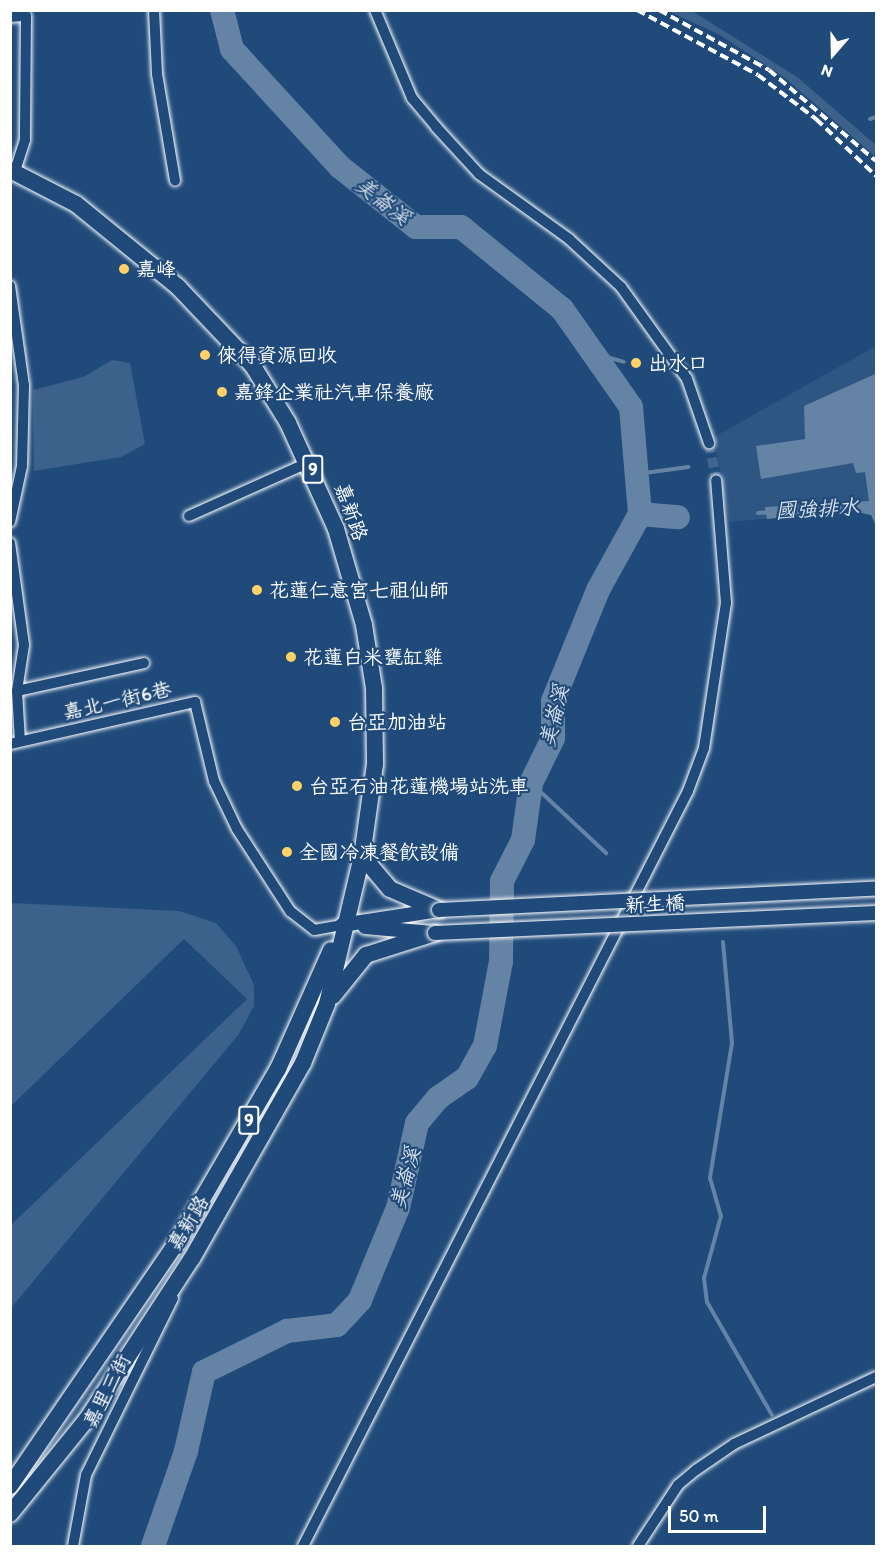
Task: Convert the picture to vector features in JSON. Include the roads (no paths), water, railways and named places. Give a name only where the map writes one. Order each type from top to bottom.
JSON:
[{"type":"main road","name":"嘉新路","points":[[10,1486],[72,1403],[232,1149],[278,1069],[342,924],[362,856],[375,764],[374,688],[361,615],[310,462],[253,366],[178,287],[76,204],[13,171]]},
{"type":"main road","points":[[362,856],[390,889],[439,910]]},
{"type":"main road","name":"嘉新路","points":[[10,1514],[87,1419],[192,1258],[279,1111],[327,1004],[342,924]]},
{"type":"main road","points":[[327,1004],[366,955],[435,933]]},
{"type":"street","points":[[154,10],[157,74],[175,180]]},
{"type":"street","points":[[375,10],[398,71],[436,127],[479,174],[569,239],[621,287],[687,380],[708,443]]},
{"type":"street","points":[[10,17],[26,16],[25,140],[13,171]]},
{"type":"street","points":[[10,286],[24,385],[22,466],[10,522]]},
{"type":"street","points":[[189,516],[310,462]]},
{"type":"street","points":[[303,1546],[688,791],[704,748],[726,603],[716,480]]},
{"type":"street","points":[[10,543],[24,645],[17,691],[15,743]]},
{"type":"street","points":[[17,691],[144,663]]},
{"type":"street","name":"嘉北一街6巷","points":[[15,743],[195,702],[214,781],[237,829],[290,911],[314,930],[342,924]]},
{"type":"street","name":"新生橋","points":[[342,924],[439,910],[876,889]]},
{"type":"street","name":"新生橋","points":[[342,924],[435,933],[876,913]]},
{"type":"street","name":"嘉里三街","points":[[73,1546],[86,1475],[192,1258]]},
{"type":"street","points":[[638,1546],[678,1485],[696,1470],[734,1444],[876,1377]]},
{"type":"water","points":[[875,374],[876,526],[871,515],[852,511],[767,519],[765,507],[869,501],[865,472],[856,473],[853,463],[761,479],[756,446],[805,439],[804,406]]},
{"type":"waterway","name":"美崙溪","points":[[153,1546],[186,1451],[204,1372],[287,1331],[337,1325],[360,1300],[398,1208],[417,1123],[438,1098],[467,1078],[485,1046],[501,961],[502,881],[523,840],[531,783],[553,738],[553,701],[598,590],[640,514],[631,407],[562,309],[461,227],[416,227],[340,167],[232,49],[222,10]]},
{"type":"waterway","points":[[870,119],[876,117]]},
{"type":"waterway","points":[[593,353],[624,362]]},
{"type":"waterway","points":[[637,474],[689,467]]},
{"type":"waterway","name":"國強排水","points":[[758,513],[771,512]]},
{"type":"waterway","name":"國強排水","points":[[640,514],[678,517]]},
{"type":"waterway","points":[[531,783],[606,853]]},
{"type":"waterway","points":[[723,942],[732,1043],[710,1178],[721,1216],[704,1278],[707,1302],[772,1415]]},
{"type":"tunnel","points":[[709,443],[716,480]]},
{"type":"railway","points":[[637,10],[758,75],[816,119],[876,176]]},
{"type":"railway","points":[[659,10],[769,70],[876,161]]},
{"type":"place","name":"嘉峰","points":[[124,269]]},
{"type":"place","name":"倈得資源回收","points":[[205,355]]},
{"type":"place","name":"出水口","points":[[636,363]]},
{"type":"place","name":"嘉鋒企業社汽車保養廠","points":[[222,392]]},
{"type":"place","name":"花蓮仁意宮七祖仙師","points":[[257,590]]},
{"type":"place","name":"花蓮白米甕缸雞","points":[[291,657]]},
{"type":"place","name":"台亞加油站","points":[[335,722]]},
{"type":"place","name":"台亞石油花蓮機場站洗車","points":[[297,786]]},
{"type":"place","name":"全國冷凍餐飲設備","points":[[287,852]]}]
